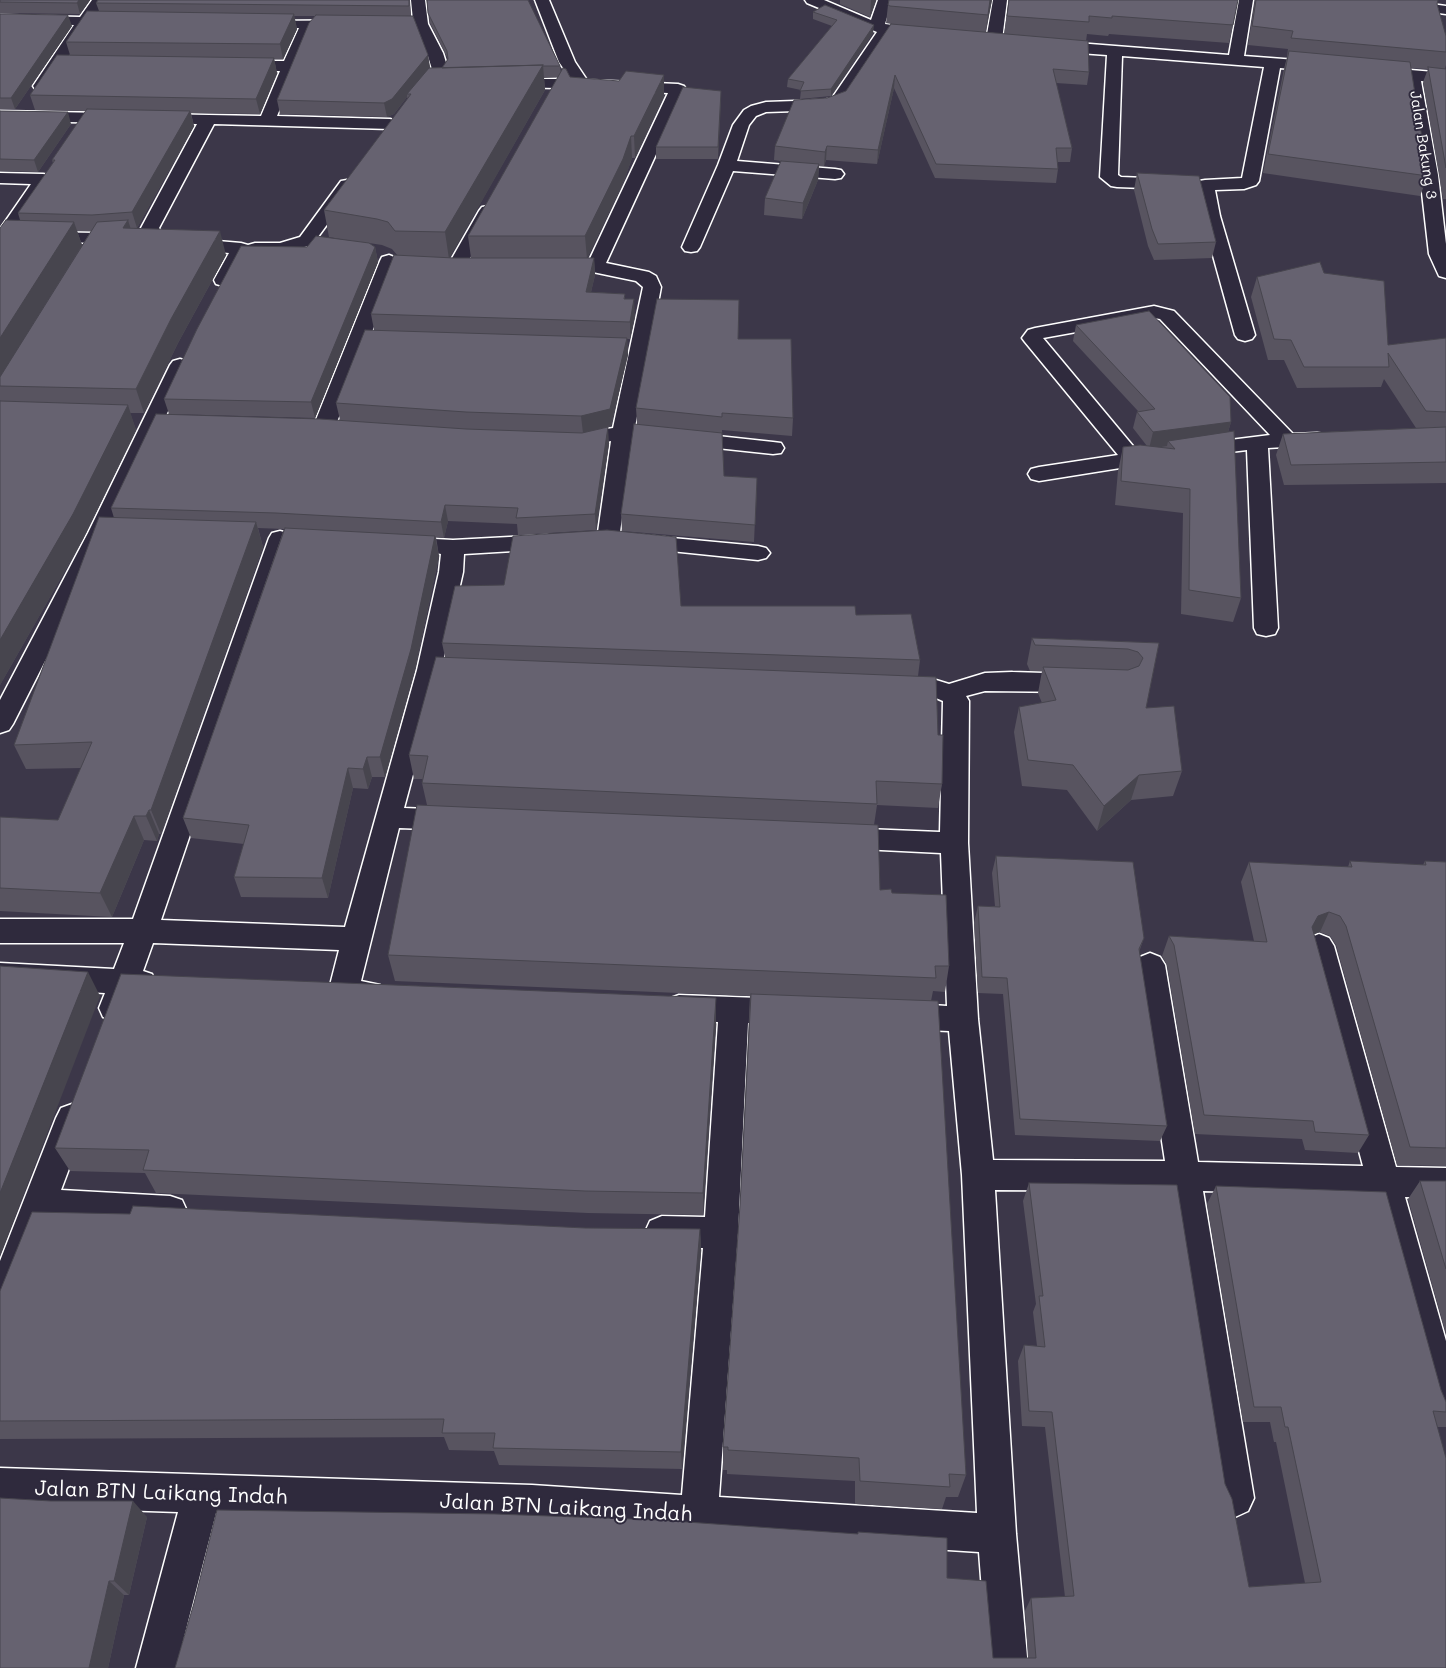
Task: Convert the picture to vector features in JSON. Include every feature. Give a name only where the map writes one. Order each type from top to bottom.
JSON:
[{"type":"street","points":[[21,116],[99,0]]},
{"type":"street","points":[[0,116],[21,116],[80,125],[208,119],[268,119],[385,130],[406,111],[440,69],[439,62],[421,24],[418,0]]},
{"type":"street","points":[[542,0],[568,62],[582,84]]},
{"type":"street","points":[[812,0],[880,28],[934,34]]},
{"type":"street","points":[[691,247],[727,165],[741,125],[750,113],[766,107],[826,105],[838,101],[880,28],[885,0]]},
{"type":"street","points":[[1000,0],[989,40],[1012,42]]},
{"type":"street","points":[[1236,60],[1246,0]]},
{"type":"street","points":[[1370,0],[1446,10]]},
{"type":"street","points":[[0,20],[134,22]]},
{"type":"street","points":[[243,24],[421,24]]},
{"type":"street","points":[[268,119],[303,33],[313,24]]},
{"type":"street","points":[[1040,45],[1342,68]]},
{"type":"street","points":[[1115,51],[1109,177],[1117,182],[1204,186],[1250,182],[1273,62]]},
{"type":"street","points":[[55,63],[74,64]]},
{"type":"street","points":[[221,65],[289,66]]},
{"type":"street","points":[[1362,70],[1446,78]]},
{"type":"street","name":"Jalan Bakung 3","points":[[1412,75],[1429,175],[1438,254],[1446,272]]},
{"type":"street","points":[[550,100],[559,83]]},
{"type":"street","points":[[494,84],[559,83],[678,90],[596,267]]},
{"type":"street","points":[[428,86],[447,86]]},
{"type":"street","points":[[208,119],[143,232],[168,242],[241,248],[281,248],[314,242],[355,173]]},
{"type":"street","points":[[2,236],[54,164]]},
{"type":"street","points":[[727,165],[835,174]]},
{"type":"street","points":[[0,178],[43,179]]},
{"type":"street","points":[[1204,186],[1245,335]]},
{"type":"street","points":[[456,267],[494,200]]},
{"type":"street","points":[[2,236],[106,238],[86,255]]},
{"type":"street","points":[[213,301],[241,248]]},
{"type":"street","points":[[324,427],[342,380],[369,340],[382,256],[396,264],[476,267]]},
{"type":"street","points":[[576,267],[596,267],[642,276],[649,280],[652,287],[650,304],[632,347],[622,432],[589,540]]},
{"type":"street","points":[[1133,459],[1032,338],[1034,334],[1162,312],[1286,439]]},
{"type":"street","points":[[0,724],[109,534],[154,421],[190,344]]},
{"type":"street","points":[[554,440],[584,441],[622,432],[773,448]]},
{"type":"street","points":[[1039,474],[1257,442],[1286,439],[1336,440]]},
{"type":"street","points":[[1257,442],[1266,628]]},
{"type":"street","points":[[106,1029],[144,931],[280,538]]},
{"type":"street","points":[[415,545],[453,548],[589,540],[758,553]]},
{"type":"street","points":[[392,995],[329,993],[357,939],[388,817],[439,671],[453,548]]},
{"type":"street","points":[[951,693],[964,686],[1012,681],[1101,684]]},
{"type":"street","points":[[877,687],[936,689],[951,693],[956,701],[954,843],[964,1019],[978,1175],[997,1534],[1008,1668]]},
{"type":"street","points":[[388,817],[477,821]]},
{"type":"street","points":[[815,837],[954,843]]},
{"type":"street","points":[[0,932],[144,931],[357,939]]},
{"type":"street","points":[[1320,946],[1446,1405]]},
{"type":"street","points":[[1150,965],[1235,1498]]},
{"type":"street","points":[[0,975],[164,984]]},
{"type":"street","points":[[656,1006],[814,1013]]},
{"type":"street","points":[[698,1514],[721,1233],[734,1010]]},
{"type":"street","points":[[874,1015],[964,1019]]},
{"type":"street","points":[[0,1306],[81,1093]]},
{"type":"street","points":[[978,1175],[1183,1176],[1446,1183]]},
{"type":"street","points":[[39,1204],[198,1212]]},
{"type":"street","points":[[635,1232],[721,1233]]},
{"type":"street","name":"Jalan BTN Laikang Indah","points":[[0,1487],[532,1504],[997,1534]]},
{"type":"street","points":[[156,1668],[202,1494]]},
{"type":"building","points":[[0,0],[79,0],[77,3],[0,2]]},
{"type":"building","points":[[98,0],[409,0],[409,6],[96,3]]},
{"type":"building","points":[[427,0],[528,0],[560,66],[442,68],[448,59],[447,51],[428,13]]},
{"type":"building","points":[[889,0],[990,0],[988,15],[890,6],[888,5]]},
{"type":"building","points":[[1009,0],[1238,0],[1233,25],[1112,16],[1112,18],[1089,16],[1089,22],[1007,16]]},
{"type":"building","points":[[1256,0],[1438,0],[1437,4],[1446,36],[1446,52],[1291,38],[1293,31],[1252,26]]},
{"type":"building","points":[[825,5],[874,25],[831,89],[800,91],[804,82],[788,79],[837,20],[813,12]]},
{"type":"building","points":[[87,11],[294,14],[280,44],[66,42]]},
{"type":"building","points":[[0,14],[68,15],[11,98],[0,98]]},
{"type":"building","points":[[316,15],[413,16],[428,55],[392,99],[384,103],[277,100],[309,23]]},
{"type":"building","points":[[891,24],[1088,41],[1089,72],[1053,69],[1072,148],[1056,148],[1058,169],[936,164],[895,75],[878,150],[827,146],[825,152],[775,146],[794,100],[827,98],[846,91]]},
{"type":"building","points":[[1289,51],[1410,62],[1428,176],[1268,154]]},
{"type":"building","points":[[57,55],[274,58],[256,99],[30,95]]},
{"type":"building","points":[[543,65],[445,232],[395,231],[388,222],[324,210],[411,94],[407,94],[429,68]]},
{"type":"building","points":[[1428,67],[1446,69],[1446,168]]},
{"type":"building","points":[[563,68],[566,69],[570,77],[619,81],[626,71],[664,75],[634,136],[631,136],[623,159],[585,236],[468,236]]},
{"type":"building","points":[[683,87],[721,91],[718,147],[656,147]]},
{"type":"building","points":[[87,109],[190,111],[132,212],[92,215],[18,213],[55,160],[52,160]]},
{"type":"building","points":[[0,111],[68,112],[34,160],[0,159]]},
{"type":"building","points":[[781,161],[819,164],[803,203],[765,198]]},
{"type":"building","points":[[1137,173],[1199,176],[1216,242],[1158,244]]},
{"type":"building","points":[[6,220],[74,222],[0,338],[0,228]]},
{"type":"building","points":[[128,220],[123,228],[220,231],[171,319],[136,389],[0,386],[0,377],[97,222]]},
{"type":"building","points":[[316,236],[369,243],[375,247],[311,402],[164,399],[197,329],[241,246],[307,247]]},
{"type":"building","points":[[394,255],[454,258],[594,258],[586,292],[625,294],[624,299],[634,299],[630,322],[371,314]]},
{"type":"building","points":[[1320,262],[1324,273],[1384,281],[1388,345],[1446,338],[1446,412],[1426,411],[1388,353],[1389,367],[1304,367],[1291,340],[1274,339],[1257,277]]},
{"type":"building","points":[[657,299],[739,300],[738,339],[791,339],[793,418],[722,413],[722,417],[636,408]]},
{"type":"building","points":[[1149,311],[1230,397],[1231,422],[1153,432],[1137,412],[1155,409],[1076,325]]},
{"type":"building","points":[[365,330],[627,338],[610,409],[581,416],[466,412],[336,403]]},
{"type":"building","points":[[0,401],[128,405],[73,514],[0,640]]},
{"type":"building","points":[[156,414],[320,419],[466,429],[582,433],[608,427],[595,514],[516,518],[518,508],[445,505],[441,522],[276,513],[111,508]]},
{"type":"building","points":[[634,424],[722,433],[724,476],[757,478],[755,525],[621,514]]},
{"type":"building","points":[[1446,427],[1446,462],[1291,465],[1283,434]]},
{"type":"building","points":[[1234,431],[1241,598],[1189,590],[1190,489],[1121,481],[1123,447],[1140,445],[1175,449],[1168,441]]},
{"type":"building","points":[[99,517],[256,522],[151,810],[149,810],[146,816],[134,816],[100,893],[0,888],[0,817],[58,820],[92,742],[14,745]]},
{"type":"building","points":[[285,528],[435,536],[411,649],[380,757],[367,757],[363,769],[348,768],[322,878],[234,877],[249,825],[183,818]]},
{"type":"building","points":[[607,530],[676,537],[681,606],[855,606],[856,615],[911,614],[920,660],[442,643],[455,586],[504,585],[513,536]]},
{"type":"building","points":[[1032,638],[1159,643],[1146,708],[1174,706],[1182,771],[1139,775],[1104,806],[1073,765],[1028,760],[1019,707],[1056,700],[1043,667],[1128,670],[1139,666],[1143,658],[1138,652],[1128,649],[1035,645]]},
{"type":"building","points":[[436,657],[936,677],[938,735],[943,735],[942,784],[876,781],[877,804],[422,783],[428,756],[409,755]]},
{"type":"building","points":[[417,805],[878,825],[880,890],[891,889],[892,893],[946,895],[949,966],[935,966],[936,978],[388,955]]},
{"type":"building","points":[[996,856],[1133,862],[1144,938],[1139,949],[1167,1126],[1020,1119],[1007,978],[982,977],[978,906],[1000,907]]},
{"type":"building","points":[[1350,861],[1426,865],[1425,861],[1446,862],[1446,1148],[1410,1147],[1346,926],[1340,916],[1329,912],[1318,916],[1312,927],[1369,1135],[1315,1132],[1313,1121],[1204,1115],[1174,945],[1169,936],[1267,942],[1249,862],[1352,867]]},
{"type":"building","points":[[0,966],[88,972],[0,1193]]},
{"type":"building","points":[[121,974],[716,998],[703,1193],[585,1191],[143,1170],[149,1150],[55,1148]]},
{"type":"building","points":[[751,994],[938,1001],[966,1475],[949,1474],[950,1487],[860,1481],[859,1458],[728,1450],[728,1447],[723,1447],[740,1205]]},
{"type":"building","points":[[1420,1181],[1446,1181],[1446,1269]]},
{"type":"building","points":[[1029,1183],[1177,1185],[1225,1484],[1232,1499],[1249,1587],[1321,1582],[1288,1427],[1285,1427],[1281,1407],[1254,1407],[1216,1186],[1386,1192],[1441,1390],[1446,1402],[1446,1412],[1433,1411],[1446,1458],[1446,1668],[175,1668],[194,1603],[217,1510],[495,1514],[658,1520],[858,1534],[858,1532],[947,1538],[947,1578],[986,1581],[993,1658],[1036,1658],[1031,1598],[1074,1596],[1052,1412],[1029,1411],[1024,1345],[1045,1347],[1039,1296],[1043,1296]]},
{"type":"building","points":[[133,1206],[585,1228],[700,1229],[681,1452],[493,1448],[495,1433],[442,1433],[444,1419],[0,1421],[0,1291],[32,1212],[130,1214]]},
{"type":"building","points":[[0,1498],[51,1501],[133,1501],[114,1581],[109,1581],[89,1668],[0,1668]]}]
